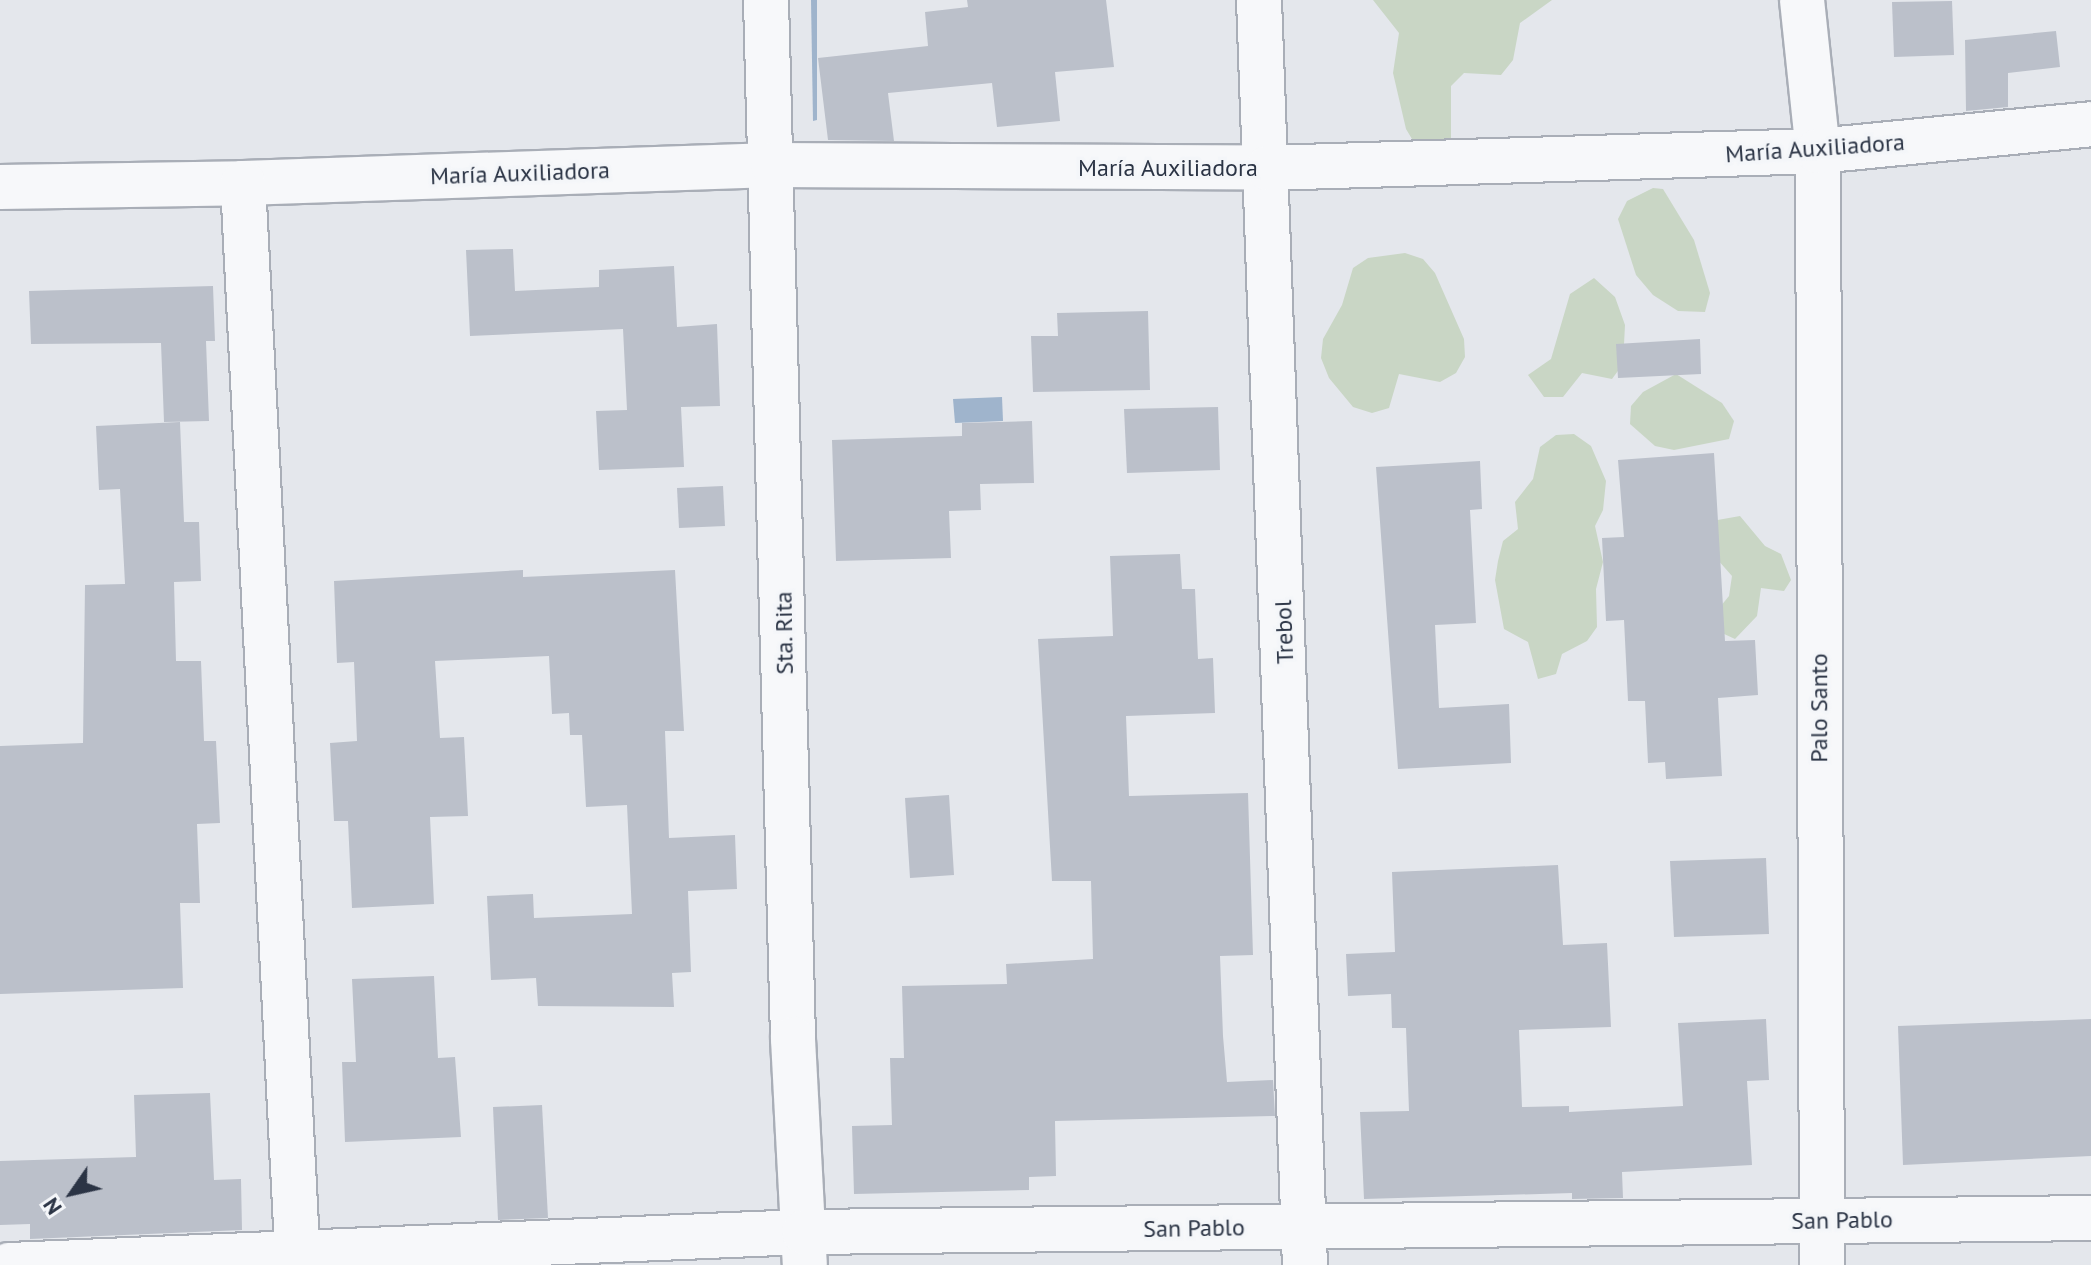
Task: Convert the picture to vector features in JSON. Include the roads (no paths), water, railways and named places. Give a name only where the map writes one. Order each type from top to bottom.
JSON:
[{"type":"street","name":"Sta. Rita","points":[[766,0],[773,165],[793,1039],[804,1249]]},
{"type":"street","name":"Trebol","points":[[1259,0],[1268,168],[1305,1246]]},
{"type":"street","name":"Palo Santo","points":[[1802,0],[1818,151],[1822,1265]]},
{"type":"street","name":"María Auxiliadora","points":[[0,187],[243,183],[773,165],[1268,168],[1818,151],[2091,124]]},
{"type":"street","points":[[243,183],[298,1259]]},
{"type":"street","name":"San Pablo","points":[[9,1265],[804,1249],[1305,1246],[1820,1221],[2091,1218]]},
{"type":"water","points":[[811,0],[817,0],[817,120],[813,121]]},
{"type":"water","points":[[1002,397],[1003,421],[955,423],[953,399]]}]
